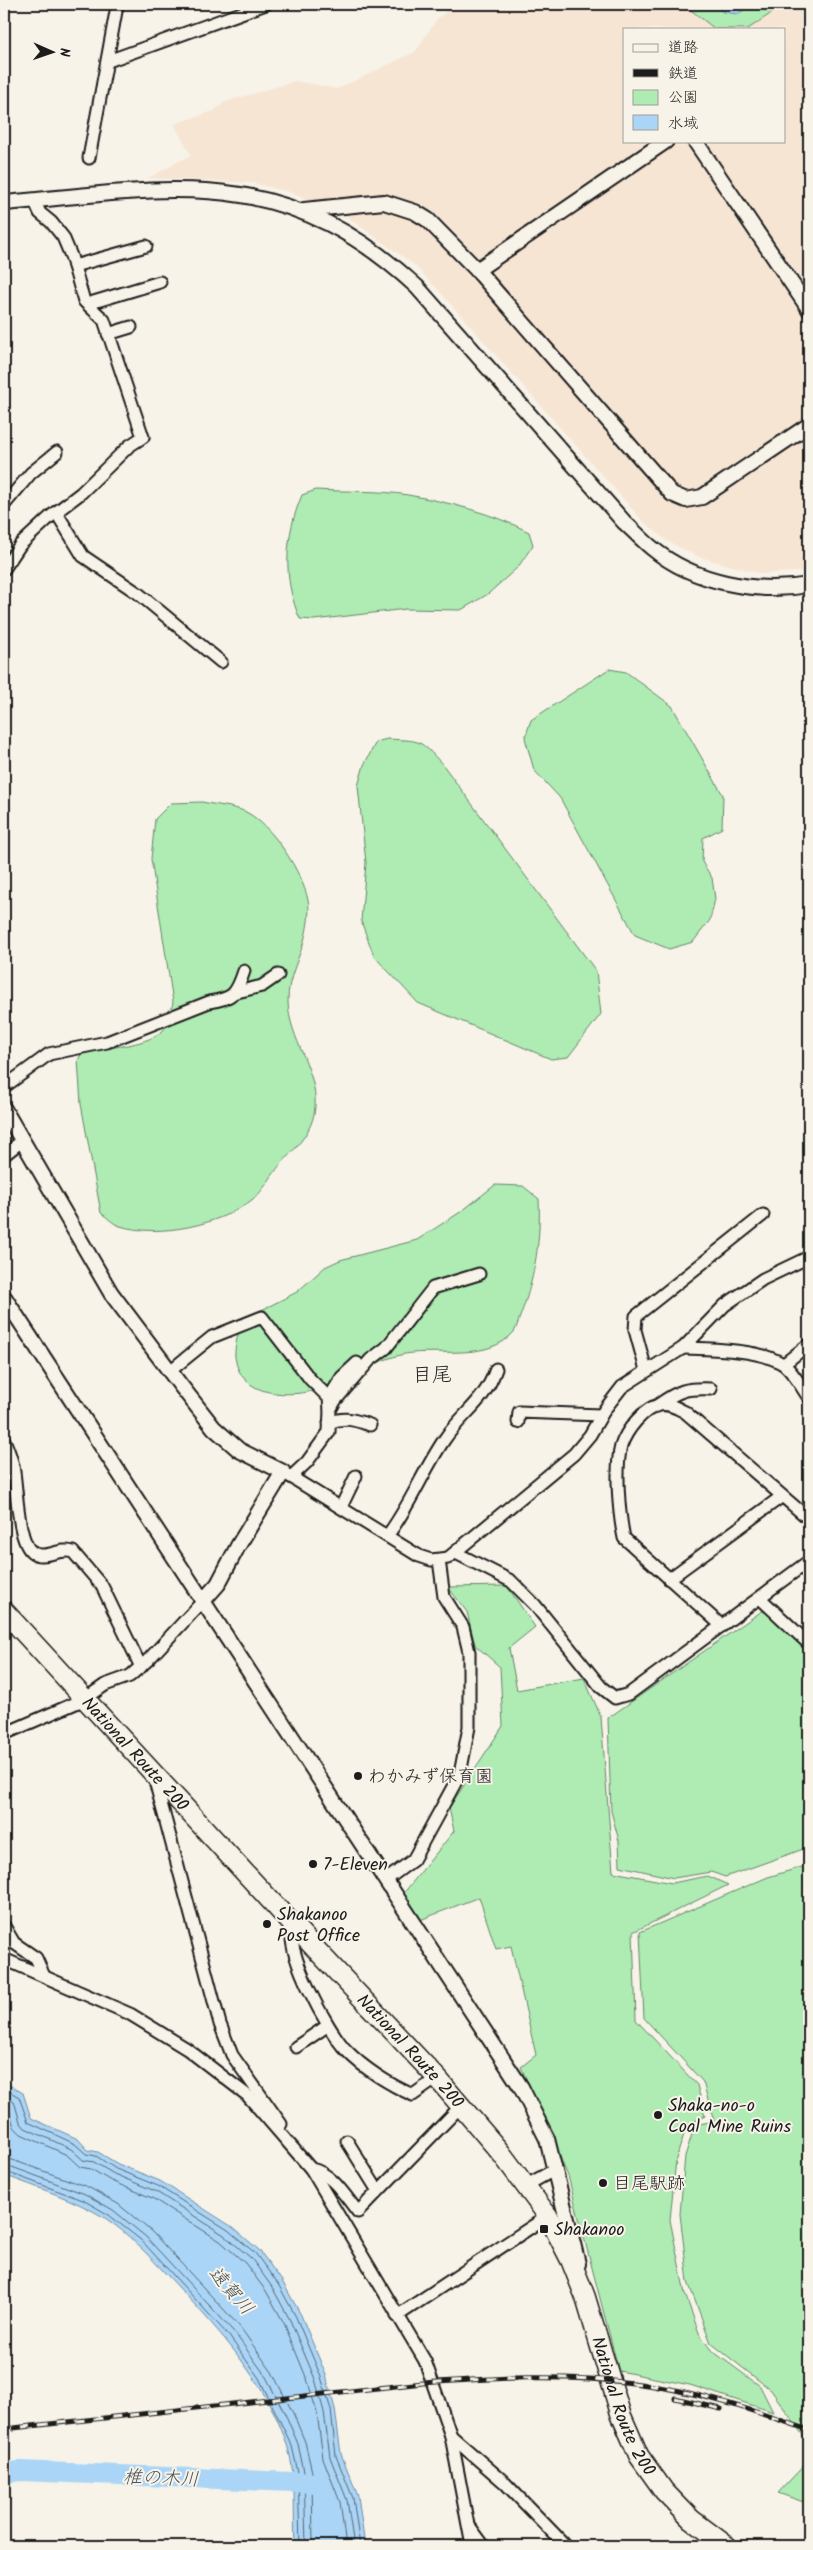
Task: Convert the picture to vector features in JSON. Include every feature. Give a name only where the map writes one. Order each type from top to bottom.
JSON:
[{"type":"highway","name":"National Route 200","points":[[4,1611],[294,1926],[437,2078],[525,2186],[548,2216],[571,2261],[585,2296],[621,2415],[639,2456],[664,2491],[686,2514],[727,2546]]},
{"type":"street","points":[[89,158],[121,5],[105,4]]},
{"type":"street","points":[[108,61],[266,4]]},
{"type":"street","points":[[477,270],[665,142]]},
{"type":"street","points":[[696,142],[809,309]]},
{"type":"street","points":[[4,203],[133,191],[189,189],[233,193],[300,210],[349,234],[387,260],[417,288],[624,522],[653,549],[701,575],[736,585],[791,588],[809,585]]},
{"type":"street","points":[[4,569],[20,545],[56,512],[81,493],[129,446],[143,437],[104,320],[84,301],[74,266],[62,237],[52,222],[40,213],[34,200]]},
{"type":"street","points":[[300,210],[369,201],[400,205],[428,220],[477,270],[646,466],[679,498],[694,500],[702,497],[809,426]]},
{"type":"street","points":[[74,266],[146,246]]},
{"type":"street","points":[[87,304],[160,282]]},
{"type":"street","points":[[108,334],[131,327]]},
{"type":"street","points":[[4,504],[31,473],[57,452]]},
{"type":"street","points":[[56,512],[83,556],[139,594],[221,662]]},
{"type":"street","points":[[237,992],[244,971]]},
{"type":"street","points":[[4,1087],[49,1054],[107,1042],[208,1002],[226,999],[237,992],[262,986],[278,975]]},
{"type":"street","points":[[4,1109],[111,1293],[214,1428],[238,1450],[287,1475],[419,1556],[438,1560],[456,1553],[574,1454],[590,1435],[622,1387],[683,1348],[725,1305],[763,1279],[809,1257]]},
{"type":"street","points":[[4,1155],[23,1140]]},
{"type":"street","points":[[646,1370],[635,1330],[636,1316],[763,1215]]},
{"type":"street","points":[[329,1404],[334,1401],[370,1360],[386,1348],[433,1288],[480,1274]]},
{"type":"street","points":[[4,1298],[521,2087],[547,2138],[556,2169],[585,2296]]},
{"type":"street","points":[[170,1371],[212,1337],[262,1317],[329,1404]]},
{"type":"street","points":[[784,1364],[809,1344]]},
{"type":"street","points":[[683,1348],[726,1349],[761,1356],[784,1364],[809,1398]]},
{"type":"street","points":[[4,1734],[85,1699],[104,1686],[130,1676],[141,1667],[218,1584],[238,1546],[287,1475],[319,1447],[329,1432],[329,1404],[342,1377],[357,1363]]},
{"type":"street","points":[[387,1536],[401,1517],[446,1438],[489,1389],[496,1369]]},
{"type":"street","points":[[711,1389],[689,1388],[675,1392],[639,1419],[622,1446],[619,1471],[624,1538],[722,1626]]},
{"type":"street","points":[[658,1405],[672,1406],[685,1412],[809,1520]]},
{"type":"street","points":[[518,1422],[519,1412],[601,1416]]},
{"type":"street","points":[[329,1423],[341,1418],[349,1418],[370,1425]]},
{"type":"street","points":[[4,1440],[14,1467],[22,1530],[28,1548],[38,1554],[68,1550],[73,1552],[102,1586],[141,1667]]},
{"type":"street","points":[[340,1507],[356,1476]]},
{"type":"street","points":[[669,1579],[781,1497]]},
{"type":"street","points":[[456,1553],[510,1581],[535,1605],[601,1687],[616,1698],[629,1694],[809,1561]]},
{"type":"street","points":[[386,1880],[413,1860],[460,1774],[469,1727],[469,1652],[463,1627],[444,1597],[438,1560]]},
{"type":"street","points":[[761,1598],[809,1644]]},
{"type":"street","points":[[152,1770],[220,2024],[232,2055],[280,2120],[290,2144]]},
{"type":"street","points":[[4,1926],[14,1943],[36,1958],[44,1976]]},
{"type":"street","points":[[294,1926],[290,1932],[298,1962],[327,2026],[346,2052],[398,2089],[413,2095],[437,2078]]},
{"type":"street","points":[[4,1959],[130,2014],[188,2049],[247,2095],[311,2169],[425,2361],[451,2436],[472,2546]]},
{"type":"street","points":[[296,2047],[327,2026]]},
{"type":"street","points":[[311,2169],[320,2171],[327,2176],[358,2212],[461,2106]]},
{"type":"street","points":[[347,2146],[378,2191]]},
{"type":"street","points":[[525,2186],[556,2169]]},
{"type":"street","points":[[397,2316],[548,2216]]},
{"type":"street","points":[[451,2436],[504,2482],[566,2546]]},
{"type":"street","points":[[466,2521],[484,2546]]},
{"type":"shaded area","points":[[455,4],[683,4],[714,28],[623,28],[623,142],[786,142],[786,28],[749,28],[785,4],[809,4],[809,571],[762,574],[699,557],[667,541],[642,520],[413,264],[347,217],[289,192],[253,183],[148,178],[191,155],[174,124],[214,111],[225,102],[296,81],[337,89],[415,52],[437,19]]},
{"type":"green space","points":[[683,4],[785,4],[749,28],[714,28]]},
{"type":"green space","points":[[316,490],[397,493],[454,505],[500,519],[529,532],[533,545],[518,567],[488,594],[461,610],[406,609],[314,620],[300,619],[290,588],[288,572],[289,541],[296,510],[302,495]]},
{"type":"green space","points":[[609,669],[626,672],[672,706],[723,795],[722,828],[703,838],[702,862],[712,878],[715,899],[710,920],[693,942],[669,949],[635,935],[560,798],[534,770],[525,738],[531,720]]},
{"type":"green space","points":[[387,739],[414,741],[424,745],[443,765],[596,971],[601,1014],[568,1057],[551,1059],[418,1003],[374,956],[361,921],[366,863],[358,786],[364,765],[376,742]]},
{"type":"green space","points":[[202,802],[241,810],[256,818],[266,827],[293,863],[305,889],[309,912],[304,942],[290,984],[288,1002],[293,1029],[308,1067],[315,1093],[314,1116],[303,1138],[277,1168],[261,1192],[240,1208],[224,1216],[189,1227],[171,1230],[136,1229],[117,1225],[101,1213],[81,1104],[78,1060],[83,1051],[127,1045],[150,1039],[159,1034],[167,1025],[173,1002],[151,859],[155,819],[171,803]]},
{"type":"green space","points":[[495,1185],[523,1186],[539,1199],[538,1243],[530,1286],[515,1330],[503,1341],[477,1351],[418,1353],[393,1357],[372,1365],[342,1381],[308,1392],[281,1394],[268,1392],[256,1388],[246,1381],[239,1371],[235,1357],[236,1343],[242,1320],[297,1292],[325,1267],[340,1260],[417,1240],[462,1211]]},
{"type":"green space","points":[[507,1586],[535,1627],[509,1648],[517,1690],[584,1678],[601,1717],[613,1872],[672,1883],[708,1876],[728,1885],[633,1932],[636,2020],[697,2085],[705,2116],[687,2125],[676,2159],[670,2220],[685,2294],[699,2333],[711,2350],[760,2386],[773,2412],[690,2385],[619,2371],[568,2176],[521,2067],[536,2055],[511,1946],[496,1949],[479,1897],[420,1920],[403,1894],[454,1831],[449,1808],[503,1726],[500,1667],[475,1645],[467,1612],[448,1587]]},
{"type":"green space","points":[[762,1611],[770,1614],[809,1652],[809,1847],[725,1877],[711,1872],[674,1878],[620,1866],[619,1841],[611,1811],[608,1718]]},
{"type":"green space","points":[[809,1865],[809,2444],[771,2390],[711,2343],[688,2282],[680,2214],[685,2156],[695,2125],[714,2121],[703,2082],[644,2018],[640,1932],[768,1877]]},
{"type":"green space","points":[[809,2460],[809,2504],[778,2493]]},
{"type":"water","points":[[713,4],[752,4],[738,14],[723,12]]},
{"type":"water","name":"遠賀川","points":[[4,2082],[23,2093],[31,2118],[78,2139],[88,2150],[98,2152],[118,2164],[160,2181],[231,2226],[259,2250],[282,2281],[301,2315],[326,2375],[335,2409],[341,2454],[358,2496],[365,2546],[295,2546],[294,2484],[288,2448],[279,2423],[267,2399],[237,2355],[203,2314],[122,2230],[93,2211],[68,2199],[4,2175]]},
{"type":"waterway","name":"椎の木川","points":[[4,2473],[20,2471],[319,2483]]},
{"type":"railway","points":[[4,2429],[423,2383],[502,2378],[580,2378],[678,2390],[744,2408],[809,2430]]},
{"type":"railway","points":[[675,2398],[721,2409]]},
{"type":"place","name":"わかみず保育園","points":[[358,1776]]},
{"type":"place","name":"7-Eleven","points":[[313,1864]]},
{"type":"place","name":"Shakanoo Post Office","points":[[267,1924]]},
{"type":"place","name":"Shaka-no-o Coal Mine Ruins","points":[[658,2115]]},
{"type":"place","name":"目尾駅跡","points":[[603,2183]]},
{"type":"place","name":"Shakanoo","points":[[544,2229]]},
{"type":"district","name":"目尾","points":[[432,1374]]}]
